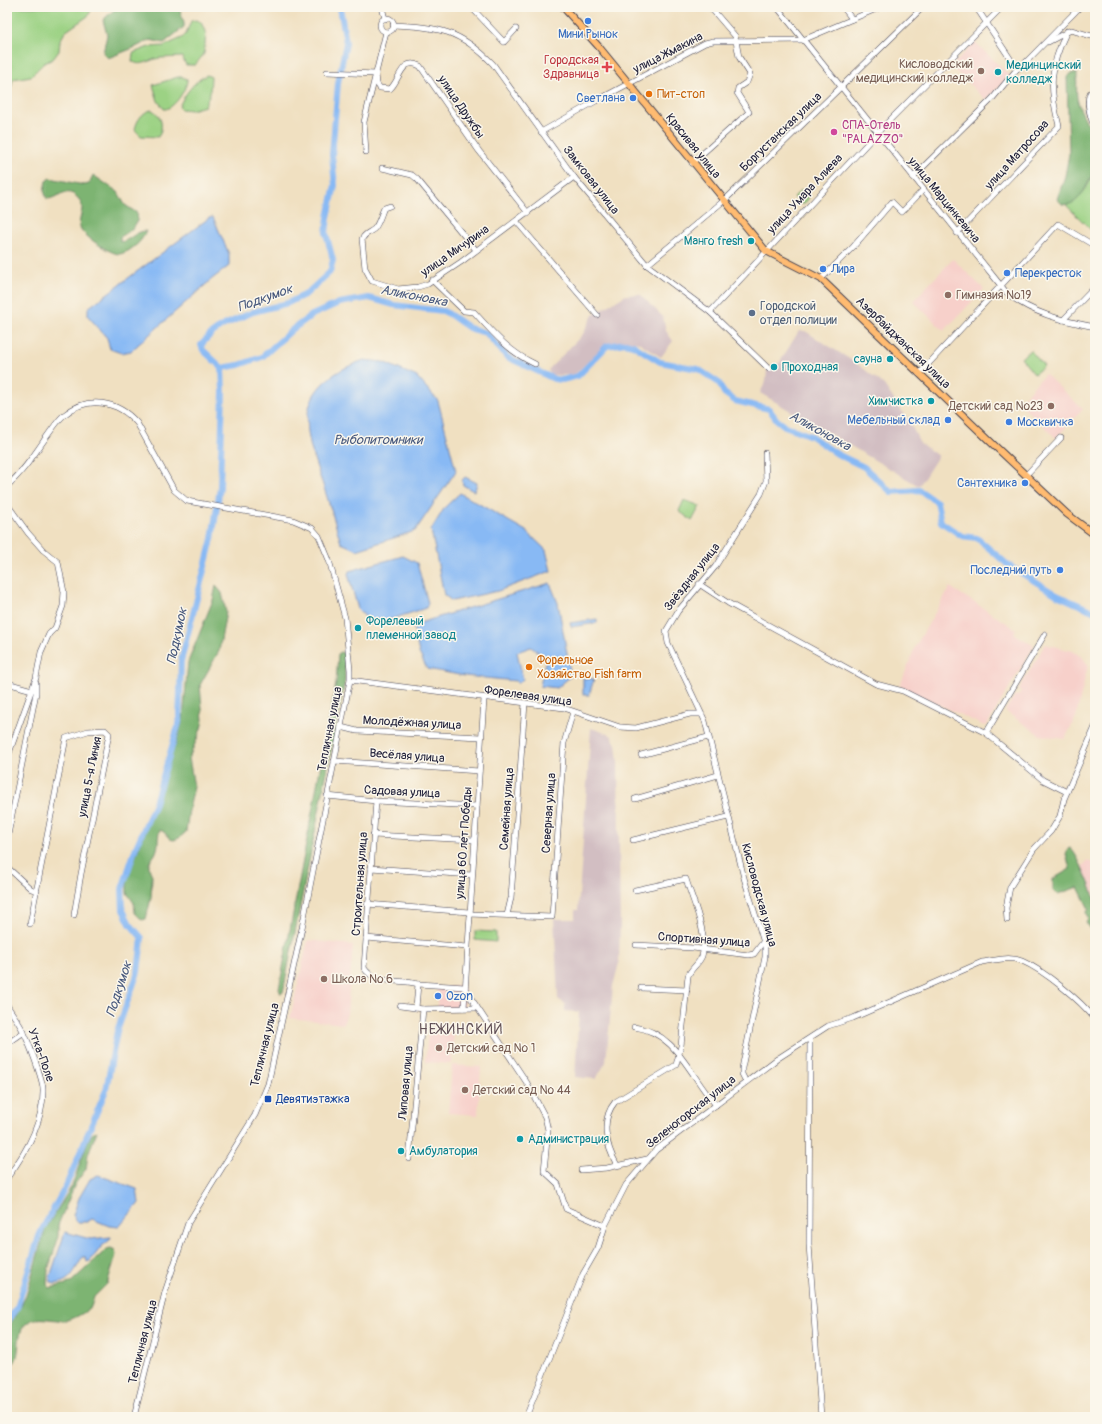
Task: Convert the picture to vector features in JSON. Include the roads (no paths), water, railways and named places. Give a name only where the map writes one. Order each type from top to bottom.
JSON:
[{"type":"main road","name":"Красивая улица","points":[[563,7],[630,84],[692,163],[766,251],[821,279]]},
{"type":"main road","name":"Азербайджанская улица","points":[[821,279],[1074,520],[1095,535]]},
{"type":"street","points":[[382,7],[385,19]]},
{"type":"street","points":[[471,7],[504,42],[516,29]]},
{"type":"street","points":[[692,163],[749,112],[737,93],[738,88],[747,82],[750,74],[739,57],[736,48],[736,41],[732,32],[710,7]]},
{"type":"street","name":"улица Марцинкевича","points":[[777,7],[1000,286],[1015,300],[1063,320],[1095,327]]},
{"type":"street","points":[[843,7],[852,19]]},
{"type":"street","name":"улица Жмакина","points":[[541,132],[705,43],[803,40],[881,7]]},
{"type":"street","name":"Боргустанская улица","points":[[647,265],[724,201],[923,7]]},
{"type":"street","points":[[976,7],[1017,69]]},
{"type":"street","name":"улица Умара Алиева","points":[[710,312],[877,133],[1002,7]]},
{"type":"street","points":[[913,177],[992,99],[1017,69],[1022,66],[1080,7]]},
{"type":"street","points":[[385,19],[390,20],[393,25],[391,30],[386,32]]},
{"type":"street","points":[[385,19],[381,22],[380,26],[382,30],[386,32]]},
{"type":"street","name":"Замковая улица","points":[[393,25],[436,29],[469,42],[493,64],[574,177],[647,265],[710,312],[769,369]]},
{"type":"street","points":[[1043,45],[1067,31],[1075,31],[1095,37]]},
{"type":"street","name":"улица Матросова","points":[[957,233],[1059,126],[1054,104],[1052,78],[1057,52],[1067,31]]},
{"type":"street","points":[[366,152],[364,122],[386,32]]},
{"type":"street","name":"улица Дружбы","points":[[376,74],[377,84],[380,88],[390,90],[394,86],[402,69],[411,64],[420,66],[479,151],[528,213]]},
{"type":"street","points":[[327,72],[376,74]]},
{"type":"street","points":[[1095,91],[1090,93],[1088,99],[1091,120],[1095,129]]},
{"type":"street","points":[[382,168],[412,175],[417,179],[476,250]]},
{"type":"street","name":"улица Мичурина","points":[[390,206],[384,208],[374,230],[365,234],[362,239],[368,276],[372,281],[398,289],[418,287],[428,284],[528,213],[574,177]]},
{"type":"street","points":[[821,279],[853,247],[892,202],[902,212],[923,190]]},
{"type":"street","points":[[516,221],[597,316]]},
{"type":"street","points":[[919,374],[1058,224],[1095,246]]},
{"type":"street","points":[[432,280],[464,311],[474,312],[499,340],[514,352],[535,364]]},
{"type":"street","points":[[1063,320],[1095,287]]},
{"type":"street","name":"Тепличная улица","points":[[7,486],[17,477],[64,415],[81,405],[98,402],[115,405],[130,416],[143,432],[166,478],[178,496],[186,501],[293,520],[312,528],[319,536],[326,554],[345,618],[348,636],[350,680],[301,935],[268,1084],[255,1115],[188,1223],[181,1240],[165,1292],[134,1417]]},
{"type":"street","points":[[1026,475],[1061,438]]},
{"type":"street","name":"Звёздная улица","points":[[700,714],[694,694],[668,643],[666,630],[675,614],[715,567],[761,494],[766,481],[765,453]]},
{"type":"street","points":[[7,504],[28,533],[43,550],[58,562],[64,592],[63,606],[55,628],[48,634],[41,652],[36,678],[7,759]]},
{"type":"street","points":[[699,584],[728,603],[876,684],[903,691],[986,733],[1050,785],[1067,792]]},
{"type":"street","points":[[986,733],[1045,634]]},
{"type":"street","points":[[7,840],[36,692],[36,678]]},
{"type":"street","name":"Форелевая улица","points":[[350,680],[484,699],[564,708],[620,728],[636,728],[690,714],[700,714]]},
{"type":"street","points":[[7,683],[32,690]]},
{"type":"street","name":"улица 60 лет Победы","points":[[464,1008],[484,699]]},
{"type":"street","name":"Семейная улица","points":[[507,915],[510,898],[525,703]]},
{"type":"street","name":"Северная улица","points":[[507,915],[552,917],[564,743],[573,712]]},
{"type":"street","name":"Кисловодская улица","points":[[700,714],[705,721],[728,817],[763,942],[765,957],[742,1068],[742,1074],[746,1082]]},
{"type":"street","name":"Молодёжная улица","points":[[341,727],[357,730],[481,737]]},
{"type":"street","points":[[1007,920],[1006,908],[1010,887],[1034,849],[1051,831],[1060,816],[1067,792],[1095,727]]},
{"type":"street","name":"улица 5-я Линия","points":[[30,924],[66,738],[88,730],[108,731],[109,734],[74,915]]},
{"type":"street","points":[[642,755],[708,738]]},
{"type":"street","name":"Весёлая улица","points":[[334,761],[479,772]]},
{"type":"street","points":[[635,799],[718,775]]},
{"type":"street","name":"Садовая улица","points":[[327,796],[376,801],[476,806]]},
{"type":"street","name":"Строительная улица","points":[[376,801],[367,904],[364,968],[368,975],[376,979],[418,984]]},
{"type":"street","points":[[633,840],[728,817]]},
{"type":"street","points":[[373,834],[474,840]]},
{"type":"street","points":[[7,867],[31,889],[37,891]]},
{"type":"street","points":[[371,868],[472,875]]},
{"type":"street","points":[[617,1165],[608,1145],[607,1116],[610,1108],[616,1102],[654,1077],[676,1065],[679,1055],[686,990],[690,971],[699,962],[704,949],[699,914],[686,880],[635,890]]},
{"type":"street","points":[[367,904],[507,915]]},
{"type":"street","points":[[366,938],[467,947]]},
{"type":"street","name":"Спортивная улица","points":[[636,945],[754,954],[763,942]]},
{"type":"street","name":"Зеленогорская улица","points":[[526,1417],[582,1274],[598,1248],[605,1226],[626,1184],[656,1150],[789,1050],[810,1039],[815,1033],[828,1026],[852,1018],[982,962],[1001,959],[1022,961],[1072,994],[1086,1007],[1095,1019]]},
{"type":"street","points":[[416,1008],[418,984],[465,988],[527,1083],[545,1117],[548,1130],[544,1171],[558,1184],[566,1210],[605,1226]]},
{"type":"street","points":[[642,988],[686,990]]},
{"type":"street","name":"Утка-Поле","points":[[7,1005],[24,1032],[42,1080],[43,1089],[37,1126],[19,1162],[7,1178]]},
{"type":"street","points":[[400,1006],[423,1009],[478,1008]]},
{"type":"street","name":"Липовая улица","points":[[409,1159],[423,1009]]},
{"type":"street","points":[[634,1027],[654,1032],[679,1055],[716,1105]]},
{"type":"street","points":[[7,1044],[24,1032]]},
{"type":"street","points":[[810,1039],[809,1244],[821,1417]]},
{"type":"street","points":[[581,1170],[607,1168],[647,1159]]},
{"type":"water","points":[[213,217],[229,254],[229,266],[212,279],[131,351],[121,353],[110,349],[107,338],[88,316],[88,308],[209,218]]},
{"type":"water","name":"Рыбопитомники","points":[[364,360],[383,362],[417,377],[438,401],[456,471],[415,531],[357,550],[341,543],[315,461],[307,424],[309,408],[315,394],[325,381],[341,370]]},
{"type":"water","points":[[465,477],[477,483],[475,490],[473,491],[463,485],[462,480]]},
{"type":"water","points":[[460,493],[526,531],[546,550],[551,571],[498,591],[452,601],[444,595],[431,530],[445,507]]},
{"type":"water","points":[[403,556],[417,563],[428,603],[426,608],[373,625],[358,609],[348,574],[349,571]]},
{"type":"water","points":[[550,583],[558,603],[571,676],[557,688],[540,686],[546,658],[531,647],[517,652],[523,679],[518,684],[516,681],[465,676],[427,669],[419,653],[413,625]]},
{"type":"water","points":[[597,619],[597,623],[571,627],[570,623]]},
{"type":"water","points":[[583,678],[594,679],[589,695],[583,695]]},
{"type":"water","points":[[98,1175],[137,1189],[139,1203],[119,1227],[109,1226],[92,1219],[87,1222],[77,1222],[73,1215],[79,1198],[90,1179]]},
{"type":"water","points":[[65,1232],[90,1239],[111,1237],[111,1239],[102,1246],[90,1261],[87,1262],[86,1257],[83,1257],[69,1278],[60,1283],[54,1284],[51,1282],[50,1277]]},
{"type":"waterway","name":"Подкумок","points":[[7,1321],[17,1308],[40,1233],[66,1186],[106,1090],[117,1031],[138,972],[142,938],[130,924],[123,910],[122,889],[136,847],[154,806],[179,723],[181,661],[212,539],[220,487],[223,392],[222,368],[203,350],[201,345],[211,334],[222,326],[253,312],[288,303],[306,294],[330,272],[333,260],[326,233],[335,185],[332,155],[338,83],[346,43],[340,7]]},
{"type":"waterway","name":"Аликоновка","points":[[222,368],[239,365],[262,357],[293,329],[312,315],[339,303],[369,298],[394,305],[443,311],[469,328],[486,333],[507,357],[554,379],[562,380],[578,376],[607,346],[625,343],[633,345],[660,362],[698,369],[719,383],[724,393],[735,401],[769,409],[777,420],[785,426],[811,436],[837,454],[864,467],[891,492],[919,490],[937,502],[941,522],[962,536],[977,538],[1008,565],[1057,595],[1095,612]]},
{"type":"place","name":"Мини Рынок","points":[[588,21]]},
{"type":"place","name":"Городская Здравница","points":[[607,67]]},
{"type":"place","name":"Кисловодский медицинский колледж","points":[[981,71]]},
{"type":"place","name":"Мединцинский колледж","points":[[998,72]]},
{"type":"place","name":"Пит-стоп","points":[[649,94]]},
{"type":"place","name":"Светлана","points":[[633,98]]},
{"type":"place","name":"СПА-Отель \"PALAZZO\"","points":[[834,132]]},
{"type":"place","name":"Манго fresh","points":[[751,241]]},
{"type":"place","name":"Лира","points":[[823,269]]},
{"type":"place","name":"Перекресток","points":[[1007,273]]},
{"type":"place","name":"Гимназия №19","points":[[948,295]]},
{"type":"place","name":"Городской отдел полиции","points":[[752,313]]},
{"type":"place","name":"сауна","points":[[890,359]]},
{"type":"place","name":"Проходная","points":[[774,367]]},
{"type":"place","name":"Химчистка","points":[[931,401]]},
{"type":"place","name":"Детский сад №23","points":[[1051,406]]},
{"type":"place","name":"Мебельный склад","points":[[948,420]]},
{"type":"place","name":"Москвичка","points":[[1009,422]]},
{"type":"place","name":"Сантехника","points":[[1025,483]]},
{"type":"place","name":"Последний путь","points":[[1060,570]]},
{"type":"place","name":"Форелевый племенной завод","points":[[358,628]]},
{"type":"place","name":"Форельное Хозяйство Fish farm","points":[[529,667]]},
{"type":"place","name":"Школа № 6","points":[[324,979]]},
{"type":"place","name":"Ozon","points":[[438,996]]},
{"type":"place","name":"Детский сад № 1","points":[[439,1048]]},
{"type":"place","name":"Детский сад № 44","points":[[465,1090]]},
{"type":"place","name":"Девятиэтажка","points":[[268,1099]]},
{"type":"place","name":"Администрация","points":[[520,1139]]},
{"type":"place","name":"Амбулатория","points":[[401,1151]]},
{"type":"district","name":"НЕЖИНСКИЙ","points":[[461,1029]]}]
